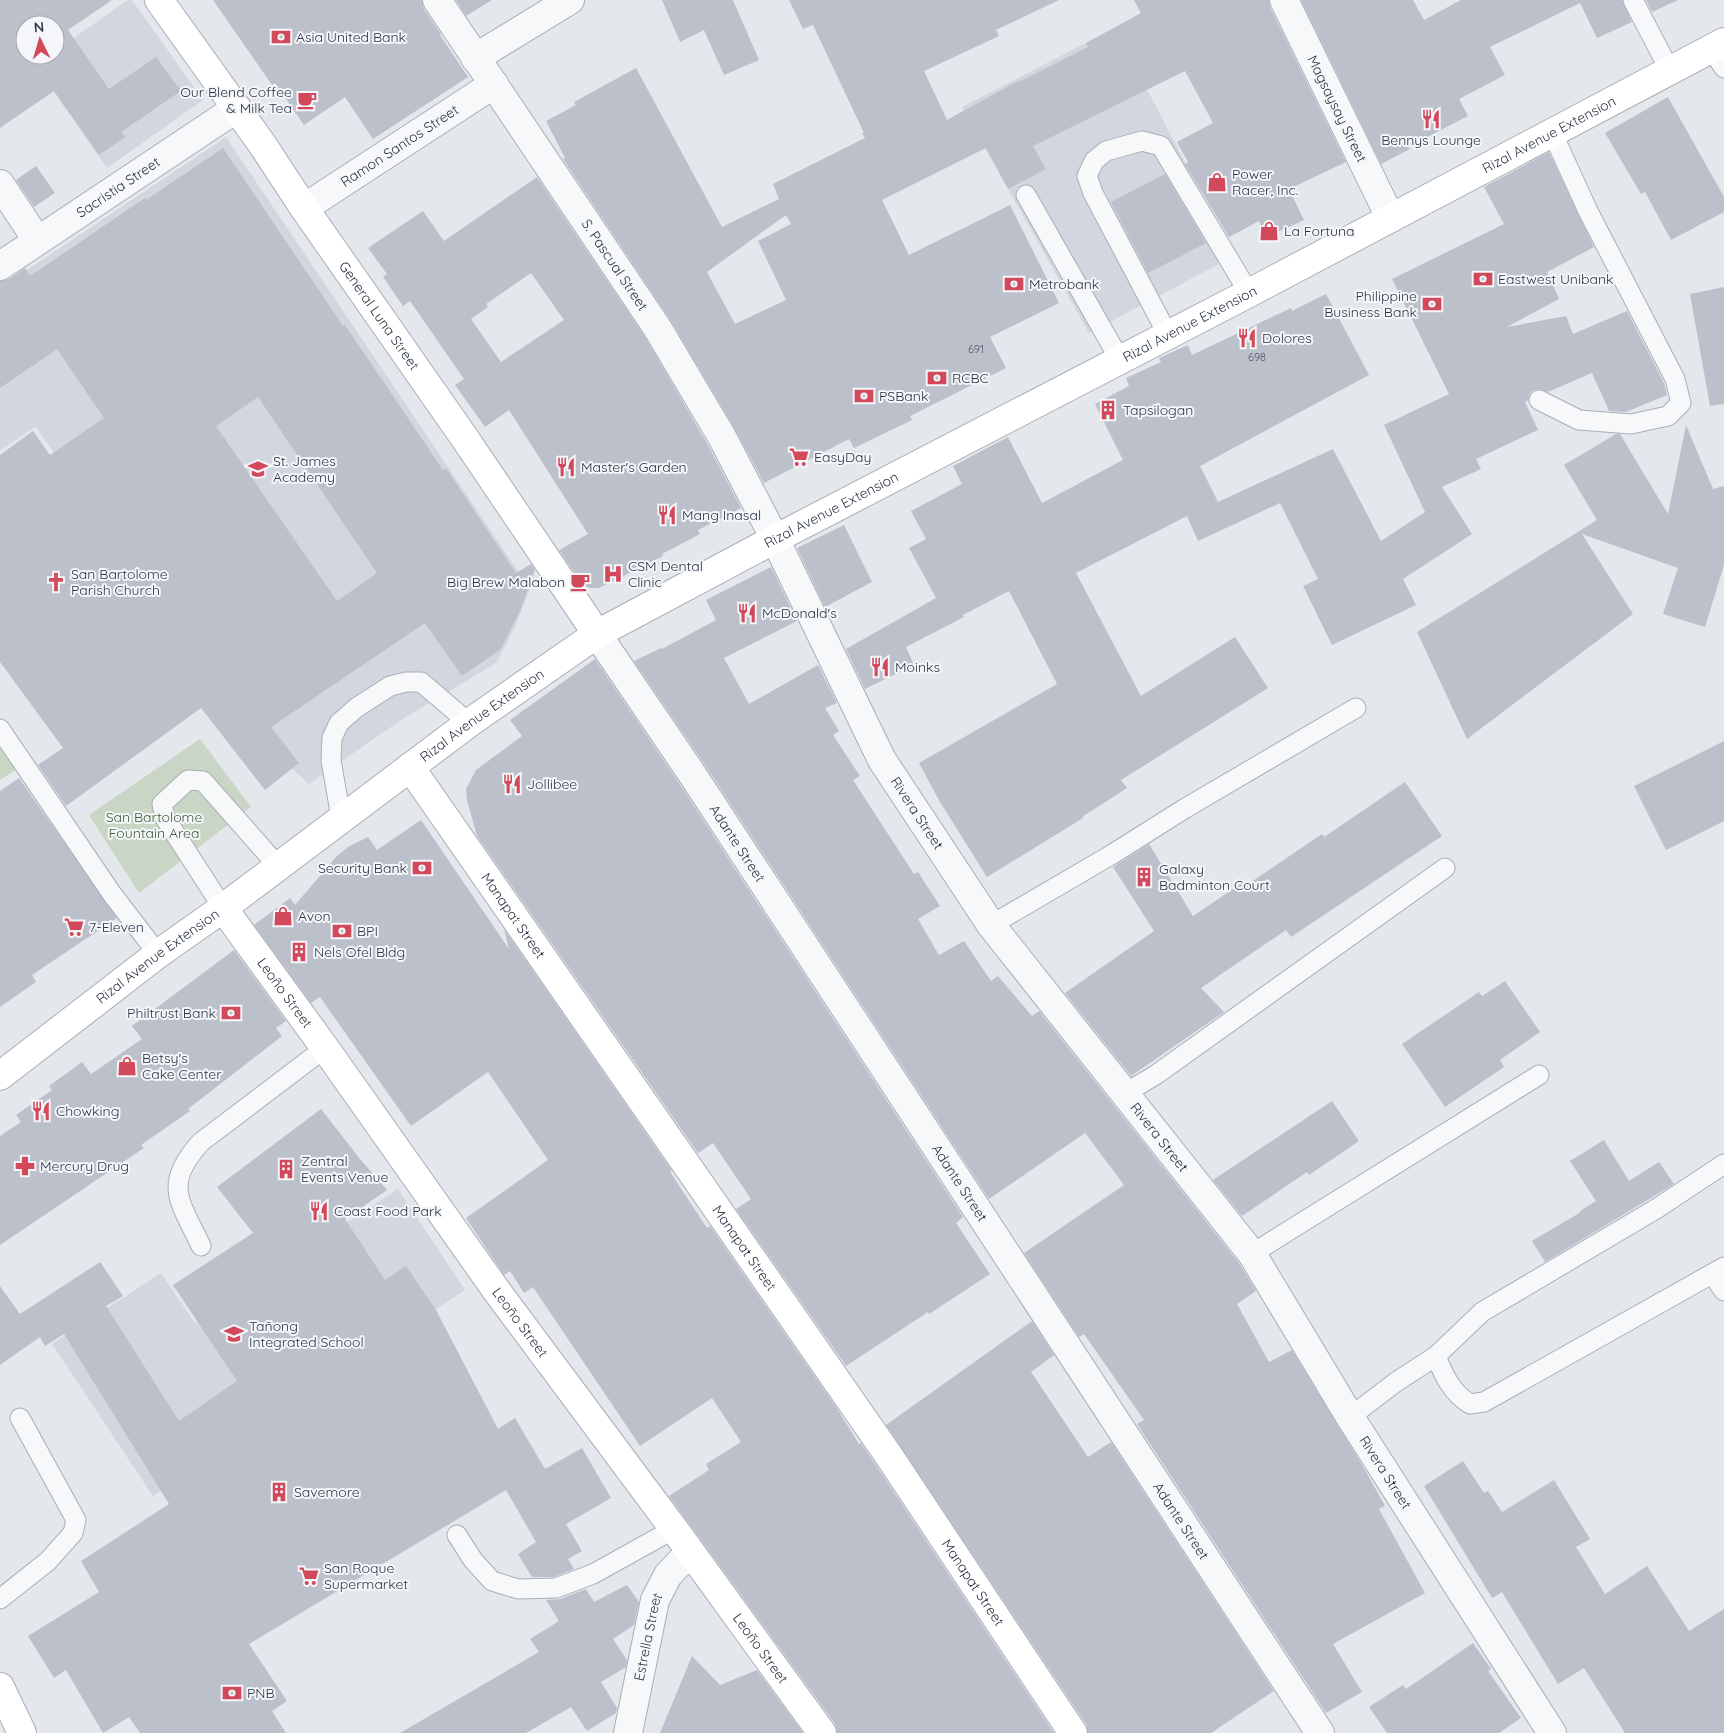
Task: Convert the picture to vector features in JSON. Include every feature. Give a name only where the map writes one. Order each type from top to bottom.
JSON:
[{"type":"main road","name":"General Luna Street","points":[[158,0],[237,108],[597,634]]},
{"type":"main road","name":"Rizal Avenue Extension","points":[[0,1076],[158,954],[223,908],[468,723],[597,634],[775,539],[1249,293],[1552,132],[1670,71],[1720,53]]},
{"type":"main road","name":"Manapat Street","points":[[410,767],[846,1393],[1073,1733]]},
{"type":"main road","name":"Leoño Street","points":[[223,908],[325,1048],[491,1283],[674,1529],[822,1733]]},
{"type":"main road","points":[[0,1687],[22,1733]]},
{"type":"street","name":"S. Pascual Street","points":[[437,0],[658,329],[722,436],[775,539]]},
{"type":"street","points":[[475,58],[570,0]]},
{"type":"street","name":"Magsaysay Street","points":[[1284,0],[1390,218]]},
{"type":"street","name":"Ramon Santos Street","points":[[304,208],[494,84]]},
{"type":"street","name":"Sacristia Street","points":[[0,266],[237,108]]},
{"type":"street","points":[[0,184],[38,240]]},
{"type":"street","name":"Rivera Street","points":[[775,539],[882,760],[991,925],[1252,1254],[1350,1417],[1552,1733]]},
{"type":"street","name":"Adante Street","points":[[597,634],[692,774],[1320,1733]]},
{"type":"street","name":"Estrella Street","points":[[628,1733],[655,1600],[668,1575],[690,1552]]},
{"type":"lane","points":[[1633,0],[1670,71]]},
{"type":"lane","points":[[1539,400],[1579,420],[1631,424],[1668,416],[1681,403],[1675,379],[1588,211],[1552,132]]},
{"type":"lane","points":[[1168,335],[1093,193],[1087,176],[1094,161],[1106,151],[1142,141],[1161,146],[1249,293]]},
{"type":"lane","points":[[1026,195],[1120,360]]},
{"type":"lane","points":[[341,818],[331,760],[332,738],[339,723],[356,708],[390,686],[406,682],[421,682],[468,723]]},
{"type":"lane","points":[[991,925],[1356,708]]},
{"type":"lane","points":[[0,729],[112,894],[158,954]]},
{"type":"lane","points":[[223,908],[165,818],[162,804],[188,780],[204,781],[278,866]]},
{"type":"lane","points":[[1124,1094],[1157,1074],[1445,868]]},
{"type":"lane","points":[[201,1246],[178,1196],[179,1174],[187,1157],[201,1142],[325,1048]]},
{"type":"lane","points":[[1252,1254],[1539,1075]]},
{"type":"lane","points":[[1350,1417],[1436,1356],[1482,1312],[1656,1209],[1724,1164]]},
{"type":"lane","points":[[1436,1356],[1442,1373],[1459,1397],[1470,1404],[1484,1402],[1718,1271],[1724,1291]]},
{"type":"lane","points":[[0,1599],[48,1561],[73,1533],[76,1520],[20,1418]]},
{"type":"lane","points":[[457,1535],[473,1560],[492,1581],[518,1589],[556,1588],[593,1574],[674,1529]]},
{"type":"shaded area","points":[[128,0],[132,0],[203,100],[107,168],[35,65],[65,65],[65,44]]},
{"type":"shaded area","points":[[1115,28],[1234,256],[1089,333],[962,107]]},
{"type":"shaded area","name":"St. James Academy","points":[[226,137],[530,589],[514,629],[496,663],[401,720],[309,784],[218,701],[79,488],[36,427],[0,450],[0,288]]},
{"type":"shaded area","name":"Tañong Integrated School","points":[[398,1189],[465,1290],[153,1496],[52,1344],[161,1273],[195,1323]]},
{"type":"green space","points":[[0,730],[26,763],[0,780]]},
{"type":"green space","name":"San Bartolome Fountain Area","points":[[200,739],[251,807],[139,893],[89,815]]},
{"type":"building","points":[[0,0],[112,0],[68,30],[109,89],[156,57],[181,91],[121,132],[125,137],[99,155],[54,91],[0,128]]},
{"type":"building","points":[[213,0],[422,0],[424,9],[468,77],[373,139],[345,97],[304,125],[275,83],[272,85]]},
{"type":"building","points":[[456,0],[492,0],[466,16]]},
{"type":"building","points":[[662,0],[733,0],[759,60],[724,75],[704,30],[680,42]]},
{"type":"building","points":[[789,0],[1059,0],[996,30],[999,36],[924,71],[947,120],[1020,80],[1088,47],[1086,43],[1141,13],[1134,0],[1269,0],[1270,7],[1346,162],[1289,189],[1304,220],[1267,237],[1259,221],[1229,237],[1185,164],[1188,162],[1177,142],[1213,123],[1185,71],[1033,146],[1046,169],[1008,189],[986,148],[882,200],[909,255],[1010,205],[1059,303],[990,337],[1006,368],[910,416],[912,420],[854,448],[849,439],[764,483],[735,429],[671,321],[563,159],[565,158],[546,121],[576,105],[574,102],[636,68],[722,227],[779,199],[773,184],[865,138],[813,25],[803,29]],"holes":[[[786,215],[791,224],[758,241],[786,300],[735,324],[707,272]]]},
{"type":"building","points":[[1301,0],[1413,0],[1424,20],[1461,0],[1622,0],[1632,22],[1597,38],[1580,3],[1490,47],[1505,75],[1459,99],[1468,116],[1408,147],[1410,149],[1381,164]]},
{"type":"building","points":[[1646,0],[1678,0],[1652,12]]},
{"type":"building","points":[[1668,97],[1724,197],[1724,212],[1671,240],[1645,192],[1641,194],[1605,133]]},
{"type":"building","name":"St. James Academy","points":[[223,148],[343,326],[345,325],[443,470],[446,468],[516,573],[531,564],[535,570],[520,611],[501,649],[462,676],[425,623],[271,727],[299,763],[265,790],[201,708],[66,806],[38,765],[63,748],[0,662],[0,455],[33,431],[50,455],[104,418],[57,349],[0,388],[0,281],[9,279],[25,268],[30,276],[145,198],[146,200]],"holes":[[[258,397],[377,573],[337,601],[216,426]]]},
{"type":"building","points":[[1549,152],[1594,247],[1547,272],[1559,299],[1507,327],[1566,316],[1573,334],[1627,311],[1664,383],[1667,395],[1626,412],[1609,411],[1592,373],[1548,392],[1539,389],[1532,391],[1525,402],[1538,430],[1476,459],[1481,469],[1442,487],[1472,534],[1403,579],[1416,605],[1332,645],[1303,586],[1318,579],[1280,503],[1198,541],[1187,516],[1076,573],[1141,696],[1235,637],[1268,688],[1121,780],[1127,788],[1083,818],[987,877],[940,802],[919,763],[1057,684],[1009,591],[906,647],[914,665],[865,689],[846,649],[936,598],[909,548],[926,539],[911,511],[962,484],[953,466],[1008,437],[1042,503],[1123,460],[1095,404],[1129,386],[1126,378],[1161,362],[1159,358],[1188,345],[1192,355],[1291,308],[1292,311],[1326,294],[1369,375],[1200,466],[1218,502],[1333,449],[1381,541],[1425,512],[1384,425],[1449,394],[1392,279],[1504,224],[1484,187]]},
{"type":"building","points":[[36,166],[55,193],[34,207],[16,180]]},
{"type":"building","points":[[1165,174],[1206,243],[1148,273],[1111,202]]},
{"type":"building","points":[[537,177],[645,337],[708,445],[741,508],[698,530],[700,534],[662,554],[663,556],[599,588],[585,588],[559,550],[588,534],[509,410],[485,427],[455,385],[464,379],[410,301],[403,306],[383,277],[387,274],[368,248],[423,211],[444,241]],"holes":[[[531,273],[564,320],[501,362],[471,319],[488,307],[486,304]]]},
{"type":"building","points":[[1724,287],[1724,404],[1710,406],[1690,294]]},
{"type":"building","points":[[1686,425],[1713,489],[1724,486],[1724,565],[1705,627],[1663,614],[1678,568],[1582,534],[1633,614],[1467,739],[1417,632],[1597,520],[1564,465],[1616,434],[1620,434],[1668,514]]},
{"type":"building","points":[[844,525],[872,582],[825,607],[797,548]]},
{"type":"building","points":[[771,567],[797,621],[724,658],[749,704],[818,665],[837,703],[825,708],[839,731],[833,735],[860,776],[853,780],[914,874],[918,872],[940,906],[918,919],[939,955],[964,941],[991,981],[998,976],[1032,1016],[1039,1011],[1239,1263],[1256,1291],[1237,1304],[1269,1362],[1292,1350],[1385,1506],[1379,1509],[1425,1593],[1333,1644],[1362,1692],[1326,1713],[1137,1424],[1144,1420],[1084,1334],[1079,1337],[1024,1253],[1124,1185],[1085,1133],[989,1199],[705,765],[634,661],[662,649],[716,620],[706,600]]},
{"type":"building","points":[[595,659],[679,783],[963,1217],[956,1223],[990,1274],[846,1366],[736,1209],[751,1199],[713,1143],[698,1153],[477,836],[467,800],[466,789],[476,770],[522,736],[510,720]]},
{"type":"building","points":[[1724,741],[1724,821],[1666,850],[1634,786]]},
{"type":"building","points":[[19,778],[117,918],[32,975],[36,982],[0,1007],[0,791]]},
{"type":"building","points":[[1405,782],[1442,836],[1291,937],[1286,930],[1201,988],[1224,1012],[1131,1076],[1065,993],[1154,931],[1113,867],[1149,844],[1193,916],[1242,883],[1244,887],[1322,834],[1324,837]]},
{"type":"building","points":[[421,820],[509,949],[504,929],[672,1171],[670,1172],[707,1228],[710,1226],[836,1407],[859,1444],[861,1443],[1054,1733],[837,1733],[835,1724],[669,1496],[709,1470],[706,1464],[741,1442],[712,1398],[640,1446],[533,1287],[524,1293],[510,1271],[504,1275],[466,1218],[548,1160],[488,1072],[411,1126],[320,997],[311,1003],[254,925],[290,898],[295,905],[336,857],[348,847],[368,837],[377,850]]},
{"type":"building","points":[[234,950],[286,1021],[276,1028],[282,1036],[188,1109],[190,1111],[141,1145],[144,1148],[0,1245],[0,1136],[21,1122],[16,1115],[52,1090],[49,1086],[82,1062],[91,1074],[142,1039],[132,1026]]},
{"type":"building","points":[[1505,981],[1540,1032],[1500,1060],[1504,1067],[1445,1107],[1402,1044],[1479,992],[1482,996]]},
{"type":"building","points":[[1332,1101],[1359,1141],[1309,1175],[1307,1172],[1242,1216],[1213,1180]]},
{"type":"building","points":[[321,1109],[387,1190],[345,1219],[385,1280],[406,1266],[436,1310],[498,1429],[515,1418],[545,1469],[582,1448],[611,1498],[566,1524],[582,1551],[568,1559],[574,1569],[554,1577],[532,1577],[518,1554],[536,1542],[506,1490],[249,1644],[287,1701],[272,1711],[286,1733],[140,1733],[129,1717],[103,1733],[66,1670],[54,1678],[28,1636],[99,1592],[81,1561],[169,1504],[64,1334],[45,1346],[40,1337],[0,1365],[0,1286],[20,1314],[100,1262],[123,1296],[106,1306],[179,1421],[237,1381],[173,1285],[253,1233],[217,1187]]},
{"type":"building","points":[[1604,1140],[1629,1181],[1659,1162],[1674,1184],[1545,1262],[1532,1241],[1596,1201],[1570,1161]]},
{"type":"building","points":[[1032,1321],[1054,1355],[1031,1372],[1088,1457],[1111,1442],[1274,1691],[1211,1733],[1088,1733],[1086,1724],[886,1425]]},
{"type":"building","points":[[1463,1461],[1484,1493],[1488,1491],[1502,1512],[1554,1480],[1590,1539],[1576,1547],[1605,1594],[1647,1566],[1689,1631],[1724,1609],[1724,1733],[1625,1733],[1584,1668],[1558,1684],[1502,1592],[1492,1598],[1424,1486]]},
{"type":"building","points":[[627,1585],[639,1602],[634,1625],[613,1639],[627,1660],[626,1667],[601,1682],[617,1708],[616,1713],[587,1731],[571,1707],[526,1733],[400,1733],[539,1652],[530,1639],[559,1621],[546,1600],[560,1599],[586,1589],[594,1602]]},
{"type":"building","points":[[1473,1643],[1491,1669],[1488,1671],[1521,1718],[1499,1733],[1387,1733],[1369,1707],[1403,1685],[1406,1689]]},
{"type":"building","points":[[692,1656],[720,1685],[757,1670],[803,1733],[660,1733]]},
{"type":"place","name":"Asia United Bank","points":[[281,37]]},
{"type":"place","name":"Our Blend Coffee & Milk Tea","points":[[307,100]]},
{"type":"place","name":"Bennys Lounge","points":[[1431,119]]},
{"type":"place","name":"Power Racer, Inc.","points":[[1217,182]]},
{"type":"place","name":"La Fortuna","points":[[1269,231]]},
{"type":"place","name":"Eastwest Unibank","points":[[1483,279]]},
{"type":"place","name":"Metrobank","points":[[1014,284]]},
{"type":"place","name":"Philippine Business Bank","points":[[1432,304]]},
{"type":"place","name":"Dolores","points":[[1247,338]]},
{"type":"place","name":"RCBC","points":[[937,378]]},
{"type":"place","name":"PSBank","points":[[864,396]]},
{"type":"place","name":"Tapsilogan","points":[[1108,410]]},
{"type":"place","name":"EasyDay","points":[[799,457]]},
{"type":"place","name":"Master's Garden","points":[[566,467]]},
{"type":"place","name":"St. James Academy","points":[[258,469]]},
{"type":"place","name":"Mang Inasal","points":[[667,515]]},
{"type":"place","name":"CSM Dental Clinic","points":[[613,574]]},
{"type":"place","name":"San Bartolome Parish Church","points":[[56,582]]},
{"type":"place","name":"Big Brew Malabon","points":[[580,582]]},
{"type":"place","name":"McDonald's","points":[[747,613]]},
{"type":"place","name":"Moinks","points":[[880,667]]},
{"type":"place","name":"Jollibee","points":[[512,784]]},
{"type":"place","name":"Security Bank","points":[[422,868]]},
{"type":"place","name":"Galaxy Badminton Court","points":[[1144,877]]},
{"type":"place","name":"Avon","points":[[283,916]]},
{"type":"place","name":"7-Eleven","points":[[74,927]]},
{"type":"place","name":"BPI","points":[[342,931]]},
{"type":"place","name":"Nels Ofel Bldg","points":[[299,952]]},
{"type":"place","name":"Philtrust Bank","points":[[231,1013]]},
{"type":"place","name":"Betsy's Cake Center","points":[[127,1066]]},
{"type":"place","name":"Chowking","points":[[41,1111]]},
{"type":"place","name":"Mercury Drug","points":[[25,1166]]},
{"type":"place","name":"Zentral Events Venue","points":[[286,1169]]},
{"type":"place","name":"Coast Food Park","points":[[319,1211]]},
{"type":"place","name":"Tañong Integrated School","points":[[234,1334]]},
{"type":"place","name":"Savemore","points":[[279,1492]]},
{"type":"place","name":"San Roque Supermarket","points":[[309,1576]]},
{"type":"place","name":"PNB","points":[[232,1693]]}]
